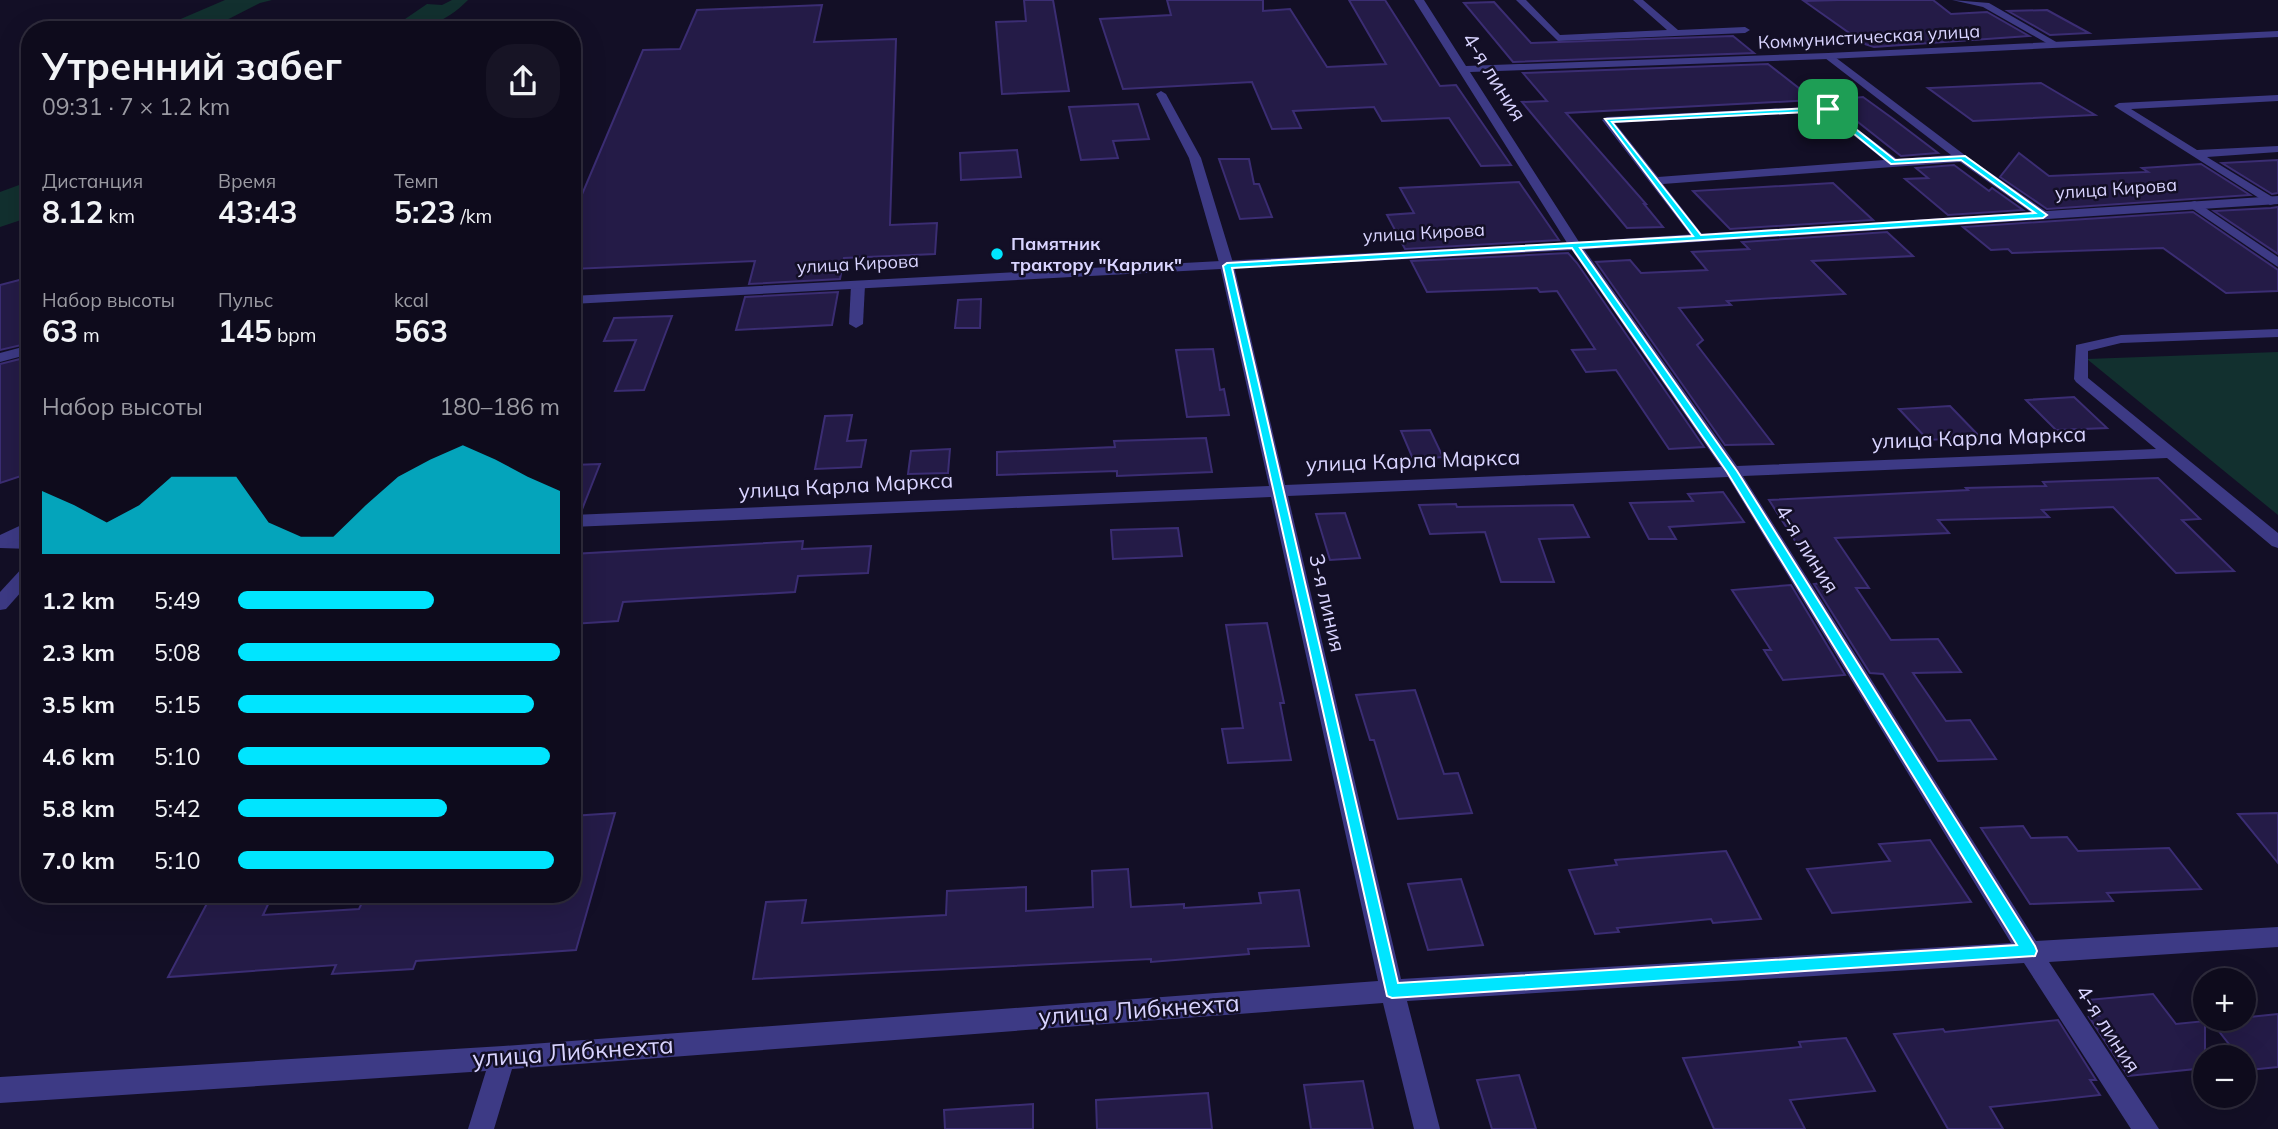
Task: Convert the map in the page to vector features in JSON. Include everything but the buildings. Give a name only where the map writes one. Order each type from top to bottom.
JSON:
[{"type":"street","name":"4-я линия","points":[[1419,0],[1575,246],[1731,471],[2029,951],[2147,1129]]},
{"type":"street","points":[[1521,0],[1558,38],[1745,30]]},
{"type":"street","points":[[1638,0],[1676,33]]},
{"type":"street","points":[[1957,0],[1986,5],[2053,43]]},
{"type":"street","name":"Коммунистическая улица","points":[[1461,69],[1828,56],[2278,34]]},
{"type":"street","points":[[1828,56],[1962,158],[2043,215]]},
{"type":"street","name":"3-я линия","points":[[1161,94],[1195,158],[1227,266],[1392,991],[1427,1129]]},
{"type":"street","points":[[2274,200],[2119,106],[2278,98]]},
{"type":"street","points":[[1699,238],[1607,120],[1828,109],[1894,163]]},
{"type":"street","points":[[2195,154],[2278,149]]},
{"type":"street","points":[[1655,181],[1962,158]]},
{"type":"street","name":"улица Кирова","points":[[581,300],[1575,246],[2274,200]]},
{"type":"street","points":[[2195,205],[2278,263]]},
{"type":"street","points":[[856,324],[858,285]]},
{"type":"street","name":"улица Карла Маркса","points":[[2278,332],[2120,339],[2081,348],[2081,379],[2278,542]]},
{"type":"street","points":[[0,358],[21,352]]},
{"type":"street","name":"улица Карла Маркса","points":[[581,521],[2172,453]]},
{"type":"street","points":[[0,542],[21,532]]},
{"type":"street","points":[[0,542],[21,543]]},
{"type":"street","points":[[0,604],[21,580]]},
{"type":"street","name":"улица Либкнехта","points":[[0,1090],[503,1058],[1392,991],[2278,937]]},
{"type":"street","points":[[481,1129],[503,1058]]},
{"type":"green space","points":[[225,0],[272,0],[260,3],[225,21],[176,21]]},
{"type":"green space","points":[[452,0],[468,0],[439,21],[402,21],[427,4],[442,5]]},
{"type":"green space","points":[[21,184],[21,220],[0,227],[0,192]]},
{"type":"green space","points":[[2278,352],[2278,515],[2087,359]]},
{"type":"place","name":"Памятник трактору \"Карлик\"","points":[[997,254]]},
{"type":"route","points":[[1828,109],[1607,120],[1699,238],[1227,266],[1392,991],[2029,951],[1731,471],[1575,246],[1699,238],[2043,215],[1962,158],[1894,163],[1828,109]]}]
